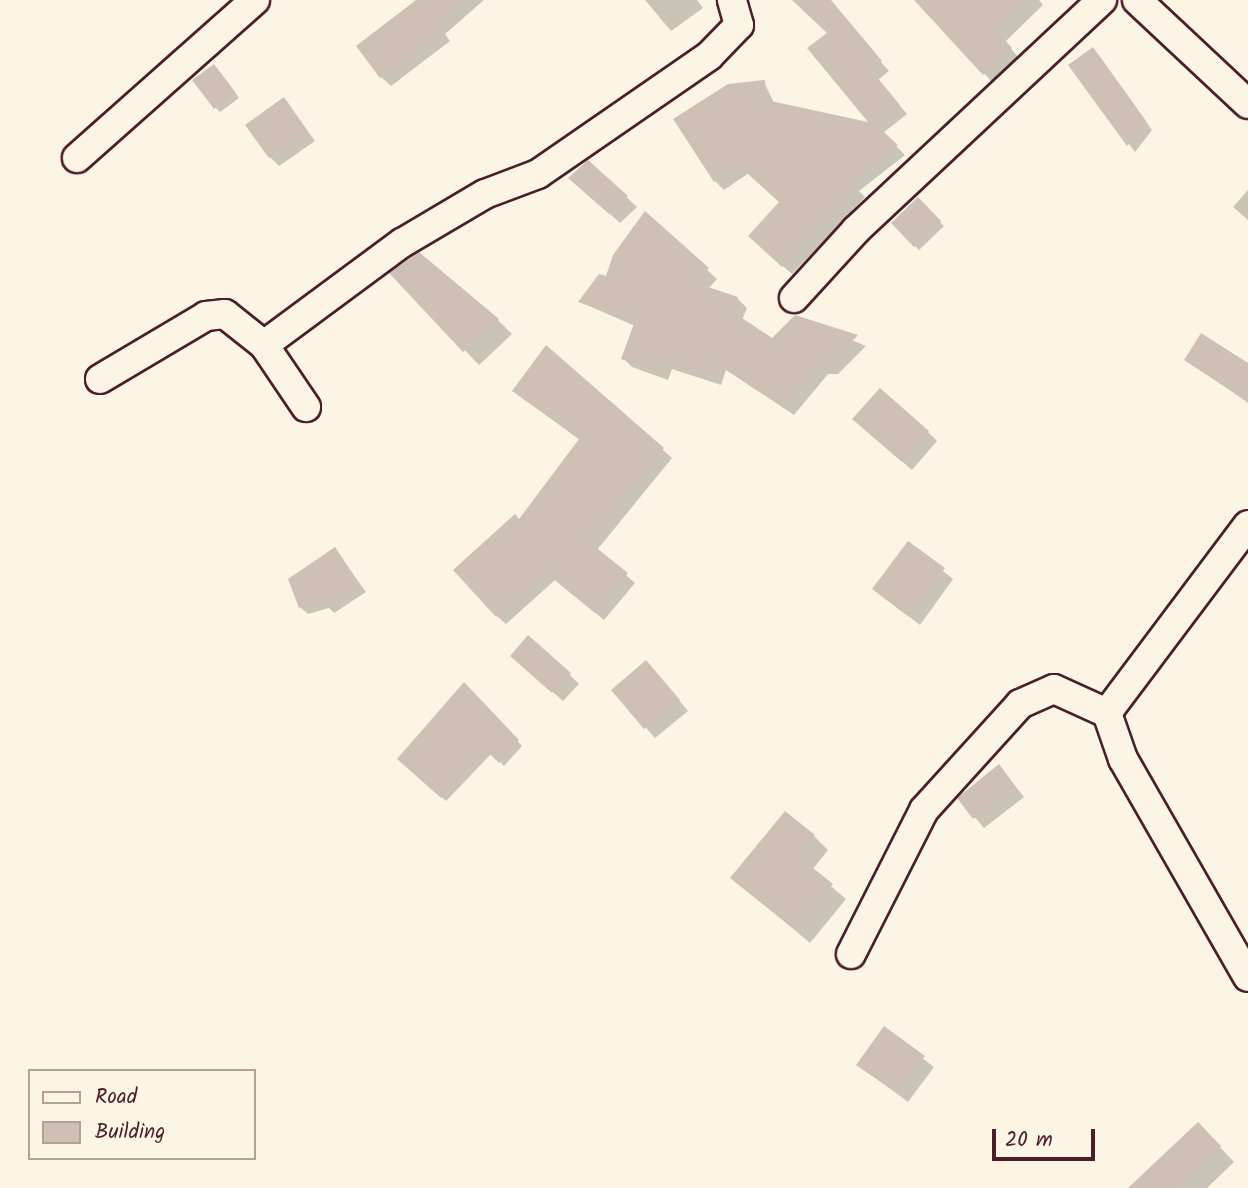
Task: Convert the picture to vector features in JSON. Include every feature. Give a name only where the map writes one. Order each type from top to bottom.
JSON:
[{"type":"street","points":[[77,158],[255,0]]},
{"type":"street","points":[[264,345],[402,243],[485,194],[538,174],[709,56],[738,25],[732,0]]},
{"type":"street","points":[[794,298],[856,230],[1102,0]]},
{"type":"street","points":[[1137,0],[1248,104]]},
{"type":"street","points":[[100,379],[206,316],[225,314],[264,345],[306,407]]},
{"type":"street","points":[[1107,713],[1248,525]]},
{"type":"street","points":[[851,954],[924,810],[1020,704],[1054,689],[1107,713],[1123,759],[1248,977]]},
{"type":"building","points":[[416,0],[464,0],[437,24],[442,31],[380,78],[356,46]]},
{"type":"building","points":[[792,0],[831,0],[882,61],[871,70],[900,105],[875,124],[898,145],[852,181],[857,187],[782,267],[748,236],[779,202],[739,166],[714,182],[673,119],[728,84],[765,80],[766,100],[868,122],[807,48],[827,33]]},
{"type":"building","points":[[914,0],[1029,0],[997,31],[1012,48],[983,75]]},
{"type":"building","points":[[1093,47],[1146,121],[1127,146],[1068,65]]},
{"type":"building","points":[[214,64],[236,93],[214,109],[192,80]]},
{"type":"building","points":[[284,97],[307,130],[269,158],[245,125]]},
{"type":"building","points":[[588,160],[628,196],[609,214],[568,178]]},
{"type":"building","points":[[918,197],[941,221],[914,247],[891,223]]},
{"type":"building","points":[[645,211],[709,268],[696,283],[738,297],[733,312],[772,338],[795,315],[858,335],[823,371],[818,366],[784,407],[717,363],[712,377],[663,361],[659,372],[621,359],[635,321],[578,302],[599,274],[606,276],[613,255]]},
{"type":"building","points":[[419,252],[499,319],[463,352],[389,273]]},
{"type":"building","points":[[1201,333],[1248,363],[1248,402],[1184,360]]},
{"type":"building","points":[[546,345],[664,448],[589,542],[628,573],[595,613],[545,572],[496,617],[453,570],[515,514],[519,519],[579,439],[512,391]]},
{"type":"building","points":[[880,388],[929,431],[902,462],[852,419]]},
{"type":"building","points":[[908,541],[945,568],[909,617],[872,589]]},
{"type":"building","points":[[335,547],[359,583],[325,607],[321,601],[299,608],[288,579]]},
{"type":"building","points":[[528,635],[571,673],[552,693],[510,656]]},
{"type":"building","points":[[646,660],[680,700],[644,729],[611,690]]},
{"type":"building","points":[[464,682],[519,740],[499,763],[487,751],[441,798],[397,759]]},
{"type":"building","points":[[999,764],[1016,787],[973,819],[957,798]]},
{"type":"building","points":[[785,811],[815,835],[798,856],[833,884],[795,930],[730,878]]},
{"type":"building","points":[[884,1026],[925,1056],[898,1094],[856,1065]]},
{"type":"building","points":[[1198,1122],[1221,1146],[1178,1188],[1128,1188]]}]
